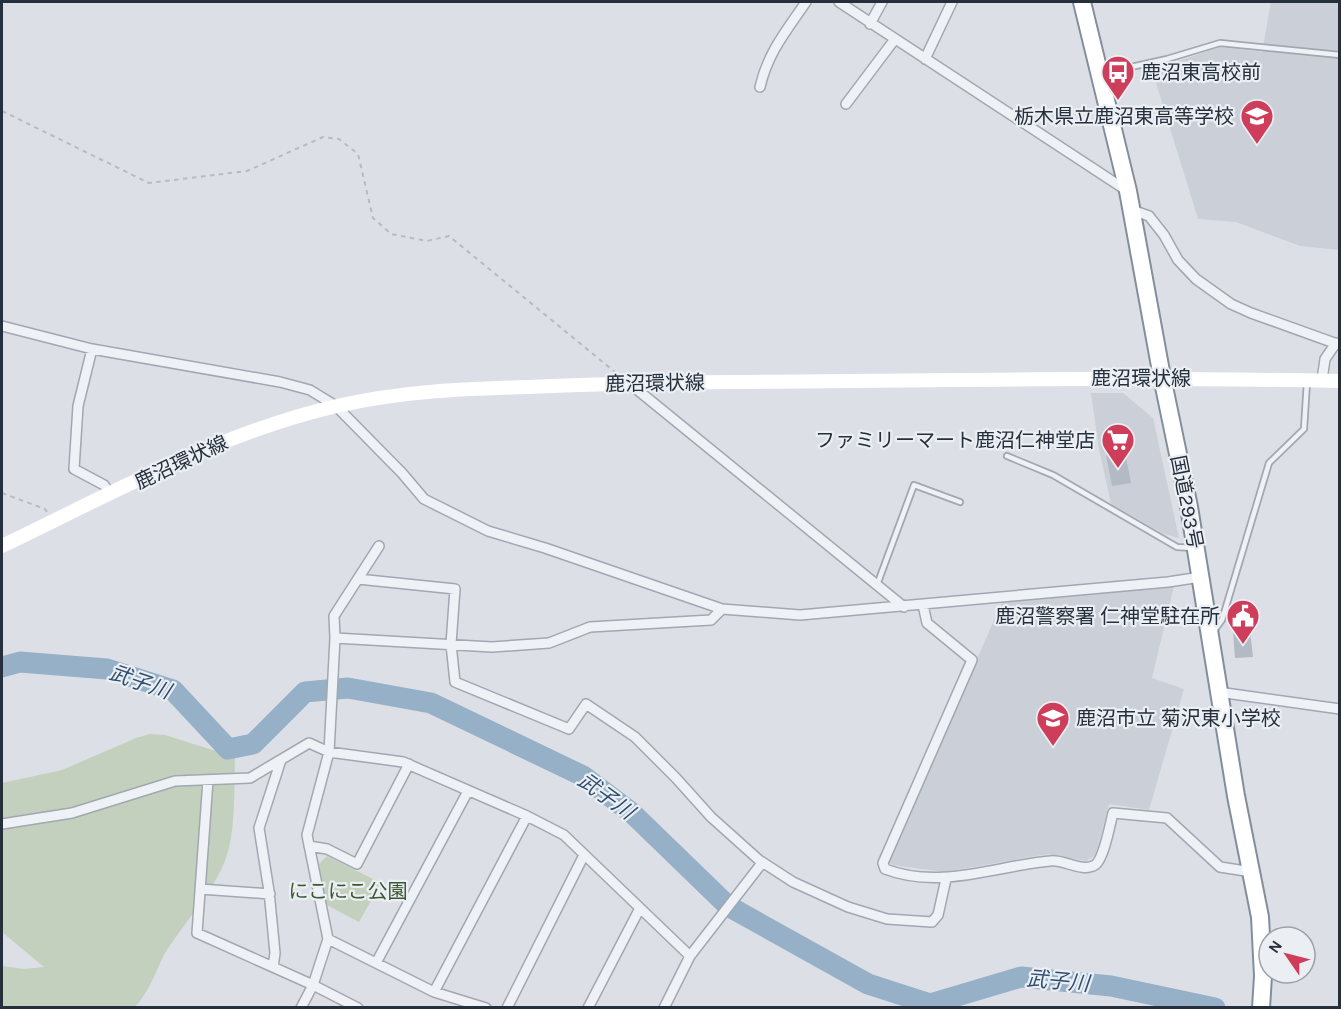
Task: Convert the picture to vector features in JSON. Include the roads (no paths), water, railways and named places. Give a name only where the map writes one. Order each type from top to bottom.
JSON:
[{"type":"highway","name":"国道293号","points":[[1082,2],[1132,210],[1161,377],[1196,548],[1218,692],[1260,917],[1263,976],[1261,1008]]},
{"type":"main road","name":"鹿沼環状線","points":[[2,546],[245,433],[336,406],[427,390],[629,383],[1161,377],[1340,381]]},
{"type":"street","points":[[760,87],[765,66],[777,43],[807,2]]},
{"type":"street","points":[[839,2],[1128,191]]},
{"type":"street","points":[[870,24],[882,2]]},
{"type":"street","points":[[925,59],[952,2]]},
{"type":"street","points":[[846,104],[895,39]]},
{"type":"street","points":[[1132,210],[1149,216],[1164,235],[1178,260],[1196,279],[1231,304],[1338,344],[1325,359],[1323,381]]},
{"type":"street","points":[[2,326],[92,349],[280,382],[310,390],[336,406],[402,473],[424,499],[488,531],[545,548],[722,609],[800,615],[1168,582],[1201,577]]},
{"type":"street","points":[[92,349],[78,406],[74,469],[104,485],[110,494]]},
{"type":"street","points":[[629,383],[904,607]]},
{"type":"street","points":[[301,1008],[313,985],[328,939],[307,835],[329,752],[335,638],[334,616],[379,546]]},
{"type":"street","points":[[358,579],[455,589],[451,644],[454,682],[569,729],[586,704],[635,737],[676,778],[711,818],[762,862],[793,882],[848,907],[887,919],[932,922],[938,915],[946,879]]},
{"type":"street","points":[[923,605],[927,623],[972,660],[883,862],[885,869],[896,873],[946,879],[1053,860],[1085,868],[1095,865],[1101,858],[1113,813],[1167,818],[1220,867],[1252,872]]},
{"type":"street","points":[[335,638],[492,647],[549,643],[590,627],[711,620],[722,609]]},
{"type":"street","points":[[1218,692],[1340,709]]},
{"type":"street","points":[[2,824],[72,813],[175,781],[250,778],[309,744],[329,752],[409,764],[564,835],[690,956]]},
{"type":"street","points":[[273,967],[275,953],[270,894],[259,828],[281,760]]},
{"type":"street","points":[[309,846],[327,849],[357,864],[409,764]]},
{"type":"street","points":[[208,780],[197,933],[313,985],[357,1008]]},
{"type":"street","points":[[376,963],[468,791]]},
{"type":"street","points":[[434,992],[526,816]]},
{"type":"street","points":[[507,1008],[584,855]]},
{"type":"street","points":[[664,1008],[690,956],[762,862]]},
{"type":"street","points":[[200,889],[270,894]]},
{"type":"street","points":[[588,1008],[640,908]]},
{"type":"street","points":[[328,939],[434,992],[486,1008]]},
{"type":"lane","points":[[1101,74],[1220,44],[1340,55]]},
{"type":"lane","points":[[1211,635],[1222,620],[1269,463],[1304,429],[1307,380]]},
{"type":"lane","points":[[1007,456],[1053,475],[1176,547],[1196,548]]},
{"type":"lane","points":[[877,585],[914,484],[960,502]]},
{"type":"waterway","name":"武子川","points":[[2,667],[20,662],[107,669],[173,690],[228,749],[253,744],[305,692],[348,688],[431,703],[583,776],[632,813],[728,906],[868,984],[930,1004],[1021,977],[1111,986],[1215,1008]]},
{"type":"place","name":"鹿沼東高校前","points":[[1118,101]]},
{"type":"place","name":"栃木県立鹿沼東高等学校","points":[[1257,145]]},
{"type":"place","name":"ファミリーマート鹿沼仁神堂店","points":[[1118,469]]},
{"type":"place","name":"鹿沼警察署 仁神堂駐在所","points":[[1243,645]]},
{"type":"place","name":"鹿沼市立 菊沢東小学校","points":[[1053,747]]},
{"type":"park label","name":"にこにこ公園","points":[[348,891]]}]
